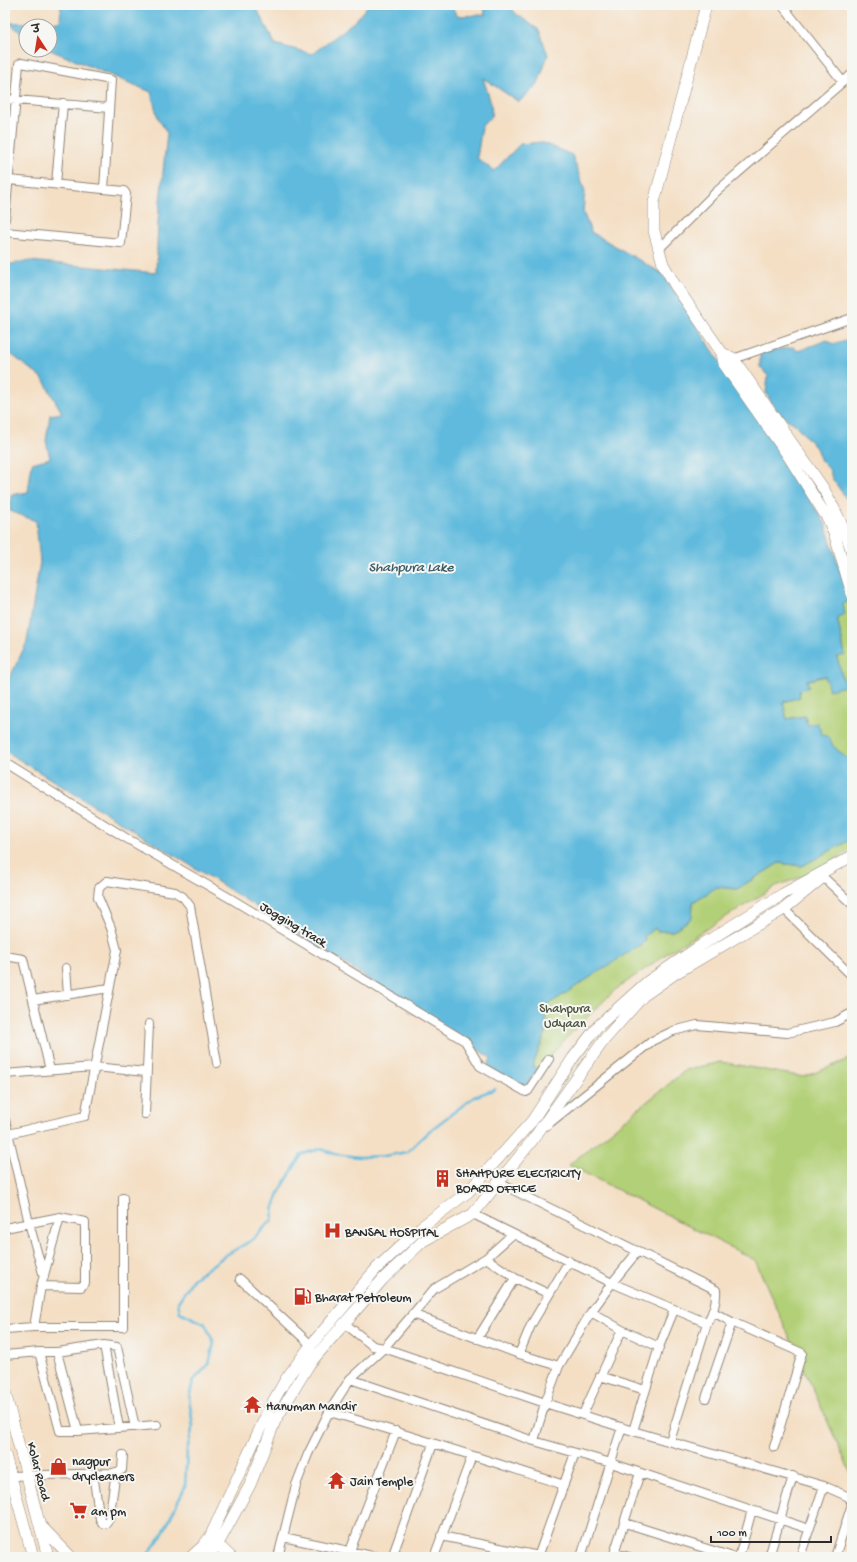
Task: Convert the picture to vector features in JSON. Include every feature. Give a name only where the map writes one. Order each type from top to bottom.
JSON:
[{"type":"street","points":[[706,5],[654,202],[654,231],[663,264],[675,285],[726,358],[823,488],[834,506],[846,532],[852,552]]},
{"type":"street","points":[[782,5],[844,82]]},
{"type":"street","points":[[5,219],[15,100],[19,64],[21,63],[111,80],[104,189]]},
{"type":"street","points":[[659,249],[716,192],[852,74]]},
{"type":"street","points":[[5,99],[109,108]]},
{"type":"street","points":[[56,184],[63,103]]},
{"type":"street","points":[[5,232],[121,243],[126,194],[124,191],[9,180]]},
{"type":"street","points":[[726,358],[852,318]]},
{"type":"street","points":[[726,358],[820,504],[835,536],[852,594]]},
{"type":"street","name":"Jogging track","points":[[5,763],[126,838],[233,900],[465,1041],[480,1066],[526,1092],[549,1059]]},
{"type":"street","points":[[211,1549],[270,1407],[286,1379],[311,1346],[377,1268],[420,1228],[468,1192],[532,1121],[573,1058],[597,1027],[646,982],[703,944],[776,899],[852,856]]},
{"type":"street","points":[[191,1557],[211,1549],[250,1485],[275,1421],[310,1362],[383,1279],[423,1242],[473,1214],[538,1132],[604,1040],[643,996],[676,973],[784,909],[823,877],[852,862]]},
{"type":"street","points":[[823,877],[852,904]]},
{"type":"street","points":[[8,1134],[86,1116],[117,950],[111,928],[98,897],[99,888],[107,881],[175,892],[183,897],[190,906],[217,1063]]},
{"type":"street","points":[[784,909],[852,976]]},
{"type":"street","points":[[5,956],[23,959],[50,1070]]},
{"type":"street","points":[[66,968],[68,995]]},
{"type":"street","points":[[33,1000],[109,988]]},
{"type":"street","points":[[538,1132],[652,1041],[673,1031],[697,1025],[787,1034],[835,1022],[852,1013]]},
{"type":"street","points":[[145,1114],[149,1024]]},
{"type":"street","points":[[5,1073],[94,1067],[146,1072]]},
{"type":"street","points":[[5,1120],[29,1223],[44,1277]]},
{"type":"street","points":[[532,1121],[538,1132]]},
{"type":"street","points":[[499,1183],[716,1290],[717,1297],[713,1312],[708,1323],[670,1441]]},
{"type":"street","points":[[5,1329],[34,1327],[123,1326],[123,1198]]},
{"type":"street","points":[[473,1214],[612,1283],[708,1323]]},
{"type":"street","points":[[34,1327],[44,1277],[60,1217]]},
{"type":"street","points":[[5,1228],[60,1217],[85,1222],[85,1283],[81,1287],[42,1286]]},
{"type":"street","points":[[278,1557],[296,1484],[308,1454],[329,1412],[350,1379],[384,1348],[434,1288],[486,1258],[513,1234]]},
{"type":"street","points":[[534,1441],[545,1403],[559,1366],[591,1312],[638,1251]]},
{"type":"street","points":[[486,1258],[514,1278],[549,1294]]},
{"type":"street","points":[[519,1354],[531,1326],[569,1261]]},
{"type":"street","points":[[477,1339],[514,1278]]},
{"type":"street","points":[[240,1279],[311,1346]]},
{"type":"street","points":[[634,1431],[644,1390],[674,1310]]},
{"type":"street","points":[[591,1312],[622,1330],[659,1347]]},
{"type":"street","points":[[713,1312],[802,1353],[774,1447]]},
{"type":"street","points":[[412,1314],[519,1354],[559,1366]]},
{"type":"street","points":[[706,1398],[732,1322]]},
{"type":"street","points":[[344,1323],[373,1346],[384,1348],[545,1403],[634,1431],[793,1476],[824,1486],[849,1497],[852,1504],[835,1557]]},
{"type":"street","points":[[583,1414],[622,1330]]},
{"type":"street","points":[[104,1345],[119,1428]]},
{"type":"street","points":[[5,1355],[58,1352],[104,1345],[115,1346],[119,1349],[135,1427]]},
{"type":"street","points":[[39,1352],[59,1429],[62,1432],[157,1425]]},
{"type":"street","points":[[58,1352],[78,1431]]},
{"type":"street","points":[[600,1376],[644,1390]]},
{"type":"street","points":[[350,1379],[534,1441],[611,1463],[810,1529]]},
{"type":"street","name":"Kolar Road","points":[[5,1392],[48,1557]]},
{"type":"street","points":[[329,1412],[396,1431],[564,1485]]},
{"type":"street","points":[[581,1557],[622,1427]]},
{"type":"street","points":[[350,1551],[396,1431]]},
{"type":"street","points":[[392,1557],[433,1444]]},
{"type":"street","points":[[441,1536],[539,1557],[575,1453]]},
{"type":"street","points":[[5,1455],[33,1557]]},
{"type":"street","points":[[11,1476],[116,1472],[122,1470],[123,1455]]},
{"type":"street","points":[[434,1557],[472,1456]]},
{"type":"street","points":[[93,1474],[100,1519],[103,1524],[105,1524],[109,1519],[116,1472]]},
{"type":"street","points":[[629,1557],[614,1555],[640,1473]]},
{"type":"street","points":[[769,1557],[793,1476]]},
{"type":"street","points":[[800,1557],[824,1486]]},
{"type":"street","points":[[739,1557],[752,1510]]},
{"type":"street","points":[[624,1523],[733,1557]]},
{"type":"street","points":[[40,1526],[71,1557]]},
{"type":"street","points":[[283,1537],[377,1557]]},
{"type":"street","points":[[211,1549],[231,1557]]},
{"type":"green space","points":[[850,602],[852,611],[852,763],[833,746],[829,738],[807,725],[805,716],[787,719],[783,702],[800,697],[798,690],[806,681],[826,676],[829,690],[837,657],[845,654],[837,617],[843,603]]},
{"type":"green space","name":"Shahpura Udyaan","points":[[852,839],[852,848],[821,870],[776,886],[669,952],[615,990],[575,1029],[539,1068],[532,1068],[546,1032],[546,1006],[646,940],[643,936],[656,928],[657,931],[673,931],[692,918],[693,902],[717,887],[737,889],[779,863],[802,866]]},
{"type":"green space","points":[[852,1058],[852,1476],[755,1260],[569,1165],[686,1070],[721,1062],[804,1077]]},
{"type":"water","name":"Shahpura Lake","points":[[61,5],[255,5],[275,44],[312,54],[356,20],[368,5],[451,5],[457,16],[485,15],[484,5],[510,5],[515,13],[539,30],[548,55],[538,84],[519,102],[483,78],[491,103],[492,115],[482,126],[477,158],[494,171],[520,144],[541,142],[572,155],[585,191],[583,212],[591,232],[663,274],[825,523],[850,602],[843,603],[845,614],[837,617],[845,655],[837,657],[845,686],[829,690],[825,676],[807,680],[809,687],[799,690],[800,697],[783,702],[787,719],[805,716],[807,725],[818,723],[821,733],[829,738],[833,746],[852,763],[852,839],[802,866],[779,863],[737,889],[717,887],[693,902],[692,918],[673,931],[657,931],[655,928],[644,936],[646,941],[546,1006],[546,1032],[532,1067],[539,1068],[525,1088],[487,1068],[491,1058],[216,881],[5,751],[5,687],[27,642],[40,562],[36,521],[10,511],[11,495],[28,492],[32,463],[50,458],[46,441],[50,415],[62,413],[43,379],[7,351],[5,339],[5,265],[30,261],[156,273],[158,221],[167,133],[158,118],[151,92],[58,53],[58,22],[60,22]]},
{"type":"water","name":"Shahpura Lake","points":[[10,23],[18,23],[18,30]]},
{"type":"water","points":[[852,338],[852,507],[832,478],[829,469],[821,461],[816,448],[795,424],[785,418],[774,407],[766,393],[768,376],[760,367],[760,352],[794,347],[798,351],[827,340],[833,344]]},
{"type":"waterway","points":[[146,1557],[162,1535],[185,1487],[187,1450],[193,1426],[189,1398],[193,1381],[209,1364],[214,1343],[205,1324],[180,1312],[178,1302],[193,1279],[226,1255],[252,1240],[272,1220],[274,1207],[280,1191],[302,1154],[321,1149],[335,1154],[359,1157],[384,1156],[407,1152],[428,1132],[474,1097],[495,1089]]},
{"type":"place","name":"SHAHPURE ELECTRICITY BOARD OFFICE","points":[[443,1179]]},
{"type":"place","name":"BANSAL HOSPITAL","points":[[332,1231]]},
{"type":"place","name":"Bharat Petroleum","points":[[302,1296]]},
{"type":"place","name":"Hanuman Mandir","points":[[253,1405]]},
{"type":"place","name":"nagpur drycleaners","points":[[59,1467]]},
{"type":"place","name":"Jain Temple","points":[[337,1480]]},
{"type":"place","name":"am pm","points":[[78,1510]]}]
